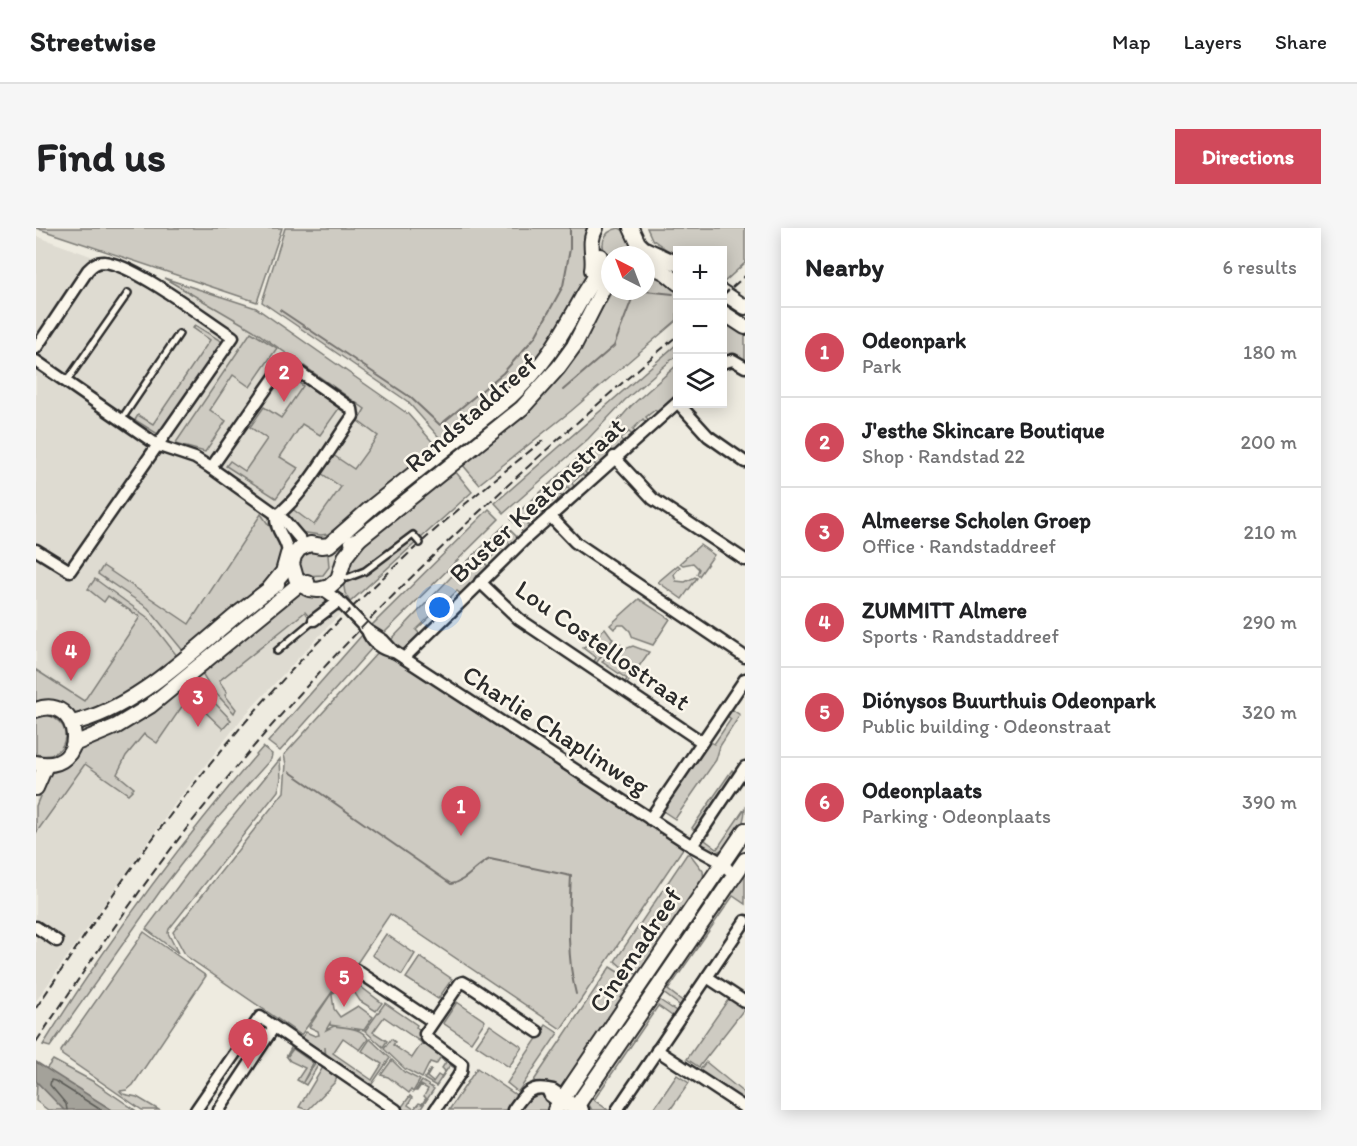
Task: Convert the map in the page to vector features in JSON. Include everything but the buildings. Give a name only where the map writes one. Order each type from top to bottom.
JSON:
[{"type":"main road","points":[[631,228],[638,243],[673,260]]},
{"type":"main road","name":"Randstaddreef","points":[[326,543],[510,397],[537,370],[561,338],[583,295],[597,274],[601,260],[597,246],[598,229]]},
{"type":"main road","points":[[655,268],[673,279]]},
{"type":"main road","points":[[655,273],[673,281]]},
{"type":"main road","name":"Randstaddreef","points":[[338,571],[347,554],[359,539],[522,408],[539,391],[574,346],[593,311],[601,289]]},
{"type":"main road","points":[[727,295],[745,307]]},
{"type":"main road","points":[[593,311],[601,298]]},
{"type":"main road","points":[[727,315],[745,327]]},
{"type":"main road","points":[[72,723],[92,718],[123,704],[184,658],[270,588],[283,572],[293,554],[311,538],[326,543],[334,551],[338,571]]},
{"type":"main road","points":[[293,554],[303,585]]},
{"type":"main road","points":[[303,585],[322,590],[338,571]]},
{"type":"main road","points":[[74,744],[117,726],[150,706],[263,615],[274,611],[307,582],[322,583],[338,571]]},
{"type":"main road","points":[[36,710],[51,708],[59,711],[72,723],[75,735],[74,744],[67,756],[61,761],[41,764],[36,788]]},
{"type":"main road","name":"Cinemadreef","points":[[569,1107],[642,983],[745,830]]},
{"type":"main road","name":"Cinemadreef","points":[[569,1107],[655,992],[745,860]]},
{"type":"street","points":[[36,348],[88,270],[95,263],[105,262],[137,274],[233,338],[70,571],[36,549]]},
{"type":"street","points":[[727,362],[734,360],[745,367]]},
{"type":"street","points":[[36,362],[159,446],[195,458],[284,520],[293,554]]},
{"type":"street","points":[[211,468],[285,362],[352,409],[353,416],[308,480],[288,508],[276,516]]},
{"type":"street","name":"Buster Keatonstraat","points":[[397,654],[480,582],[614,457],[673,406]]},
{"type":"street","points":[[683,408],[708,436],[745,462]]},
{"type":"street","points":[[614,457],[653,499],[745,560]]},
{"type":"street","points":[[276,516],[276,528],[293,554]]},
{"type":"street","points":[[550,516],[578,544],[745,657]]},
{"type":"street","points":[[314,620],[339,601],[338,571]]},
{"type":"street","name":"Lou Costellostraat","points":[[480,582],[519,620],[702,742]]},
{"type":"street","name":"Charlie Chaplinweg","points":[[322,590],[339,601],[367,630],[383,640],[397,654],[692,846],[734,876]]},
{"type":"street","points":[[650,819],[745,679]]},
{"type":"street","points":[[692,846],[745,767]]},
{"type":"street","points":[[616,1110],[745,921]]},
{"type":"street","points":[[36,927],[57,941]]},
{"type":"street","points":[[356,970],[432,1021]]},
{"type":"street","points":[[707,977],[745,1002]]},
{"type":"street","points":[[435,1110],[461,1072],[462,1064],[424,1036],[432,1021],[463,982],[538,1032]]},
{"type":"street","points":[[196,1110],[260,1017],[396,1110]]},
{"type":"street","points":[[219,1110],[274,1027]]},
{"type":"street","points":[[657,1050],[745,1108]]},
{"type":"street","points":[[513,1110],[528,1090],[540,1087],[569,1107]]},
{"type":"lane","points":[[66,382],[128,293]]},
{"type":"lane","points":[[121,420],[179,334]]},
{"type":"lane","points":[[338,571],[347,578],[365,571],[413,535],[420,543]]},
{"type":"lane","points":[[277,651],[314,620]]},
{"type":"shaded area","points":[[36,228],[282,228],[257,302]]},
{"type":"shaded area","points":[[285,228],[589,228],[589,268],[587,279],[557,336],[524,379],[445,444],[407,401],[262,302]]},
{"type":"shaded area","points":[[619,228],[627,232],[632,246],[603,246],[606,236]]},
{"type":"shaded area","points":[[647,228],[745,228],[745,263],[727,279],[727,246],[673,246],[673,254],[652,239]]},
{"type":"shaded area","points":[[36,236],[265,320],[466,492],[333,621],[243,717],[177,801],[36,1001]]},
{"type":"shaded area","points":[[601,272],[601,286],[570,344],[522,401],[454,457],[449,452],[506,406]]},
{"type":"shaded area","points":[[655,276],[673,285],[673,323],[571,411],[479,484],[462,464],[542,396],[561,374],[607,300],[655,300]]},
{"type":"shaded area","points":[[164,278],[256,308],[408,414],[436,446],[431,451],[432,454],[328,534],[299,532],[285,517],[291,508],[314,525],[341,487],[318,471],[330,453],[354,469],[378,436],[358,421],[365,409],[253,330]]},
{"type":"shaded area","points":[[729,321],[745,333],[745,362],[727,358],[727,323]]},
{"type":"shaded area","points":[[195,325],[224,343],[161,436],[135,420],[138,415],[153,424],[210,340],[193,328]]},
{"type":"shaded area","points":[[251,332],[277,348],[250,387],[233,375],[210,410],[226,421],[205,452],[175,444]]},
{"type":"shaded area","points":[[673,347],[673,358],[625,400],[588,439],[504,513],[495,503]]},
{"type":"shaded area","points":[[673,369],[673,401],[659,414],[655,410],[646,417],[650,422],[647,424],[643,419],[633,429],[636,433],[633,436],[629,432],[620,439],[624,444],[615,451],[611,450],[602,439],[631,406]]},
{"type":"shaded area","points":[[289,371],[340,407],[320,435],[302,424],[280,457],[298,468],[276,498],[226,466],[230,461],[245,471],[267,439],[250,427],[264,407],[281,418],[303,386],[287,374]]},
{"type":"shaded area","points":[[597,441],[609,457],[598,468],[594,463],[585,472],[588,476],[586,478],[582,474],[572,483],[575,488],[572,491],[568,487],[560,494],[563,499],[560,502],[556,498],[549,504],[553,509],[539,521],[535,517],[527,524],[531,529],[525,535],[511,519]]},
{"type":"shaded area","points":[[442,456],[446,462],[337,550],[333,544]]},
{"type":"shaded area","points":[[455,471],[472,492],[350,602],[345,593],[343,581],[348,573],[352,552]]},
{"type":"shaded area","points":[[489,509],[499,519],[382,635],[370,627]]},
{"type":"shaded area","points":[[261,514],[284,547],[279,574],[184,652],[148,608],[98,574],[103,566],[189,624]]},
{"type":"shaded area","points":[[505,525],[519,539],[512,546],[508,542],[485,563],[490,569],[462,595],[457,591],[416,630],[420,634],[403,650],[398,650],[389,642],[451,577]]},
{"type":"shaded area","points":[[700,545],[714,555],[699,576],[697,574],[699,569],[693,563],[683,565],[680,563]]},
{"type":"shaded area","points":[[309,551],[326,552],[328,555],[329,567],[323,575],[303,576],[299,562],[300,558]]},
{"type":"shaded area","points":[[678,565],[680,567],[674,574],[676,581],[685,582],[697,578],[682,599],[658,582]]},
{"type":"shaded area","points":[[95,579],[147,617],[178,657],[131,692],[76,717],[68,708],[59,703],[48,700],[36,701],[36,670],[84,701],[140,617],[108,596],[104,602],[88,589]]},
{"type":"shaded area","points":[[304,592],[321,595],[329,601],[310,618],[305,612],[219,681],[227,692],[225,695],[236,709],[234,713],[211,688],[202,673],[212,662]]},
{"type":"shaded area","points":[[639,599],[670,619],[653,645],[633,638],[624,625],[619,625],[614,629],[610,625]]},
{"type":"shaded area","points":[[605,628],[613,639],[595,665],[593,663],[596,658],[583,648]]},
{"type":"shaded area","points":[[363,634],[373,647],[280,751],[268,742]]},
{"type":"shaded area","points":[[617,641],[625,649],[633,646],[649,652],[626,685],[624,684],[627,679],[602,662]]},
{"type":"shaded area","points":[[379,651],[395,658],[686,844],[561,1029],[390,914],[349,975],[341,978],[348,977],[382,1003],[376,1011],[360,1001],[344,980],[332,995],[334,1009],[340,1017],[358,1006],[373,1017],[364,1030],[330,1025],[330,1023],[326,1030],[334,1026],[343,1027],[357,1030],[365,1035],[368,1039],[360,1050],[343,1038],[333,1053],[372,1080],[382,1064],[362,1051],[370,1039],[390,1058],[370,1087],[326,1057],[325,1047],[325,1056],[300,1040],[306,1032],[315,1036],[319,1035],[318,1031],[309,1027],[335,988],[301,1035],[186,956],[173,932],[284,792],[286,764],[284,755]]},
{"type":"shaded area","points":[[176,671],[181,677],[145,703],[109,724],[80,735],[78,726]]},
{"type":"shaded area","points":[[195,682],[231,720],[223,729],[198,705],[185,702],[157,743],[144,734],[126,756],[117,774],[134,788],[128,794],[85,764],[36,833],[36,806],[49,775],[79,745],[187,684]]},
{"type":"shaded area","points":[[730,708],[740,715],[720,746],[716,760],[675,819],[660,809],[706,740],[714,744],[731,719],[726,715]]},
{"type":"shaded area","points":[[46,715],[56,719],[62,725],[65,733],[64,741],[55,753],[36,754],[36,718]]},
{"type":"shaded area","points":[[263,747],[272,754],[271,759],[214,822],[161,890],[50,1047],[43,1045],[93,968],[147,892]]},
{"type":"shaded area","points":[[280,759],[281,779],[278,791],[169,929],[168,933],[178,953],[146,929],[196,862]]},
{"type":"shaded area","points":[[732,770],[734,773],[695,831],[692,828]]},
{"type":"shaded area","points":[[745,808],[740,829],[727,846],[715,853],[703,845],[702,838],[705,830],[709,834],[705,840],[717,849]]},
{"type":"shaded area","points":[[687,854],[690,854],[703,871],[704,882],[639,976],[615,961]]},
{"type":"shaded area","points":[[745,866],[745,904],[733,896],[668,990],[685,1003],[682,1007],[662,992]]},
{"type":"shaded area","points":[[720,879],[719,882],[652,985],[648,982]]},
{"type":"shaded area","points":[[144,932],[206,976],[133,1085],[127,1090],[120,1091],[123,1094],[137,1097],[159,1110],[142,1110],[62,1055],[61,1051]]},
{"type":"shaded area","points":[[386,934],[415,954],[402,975],[372,955]]},
{"type":"shaded area","points":[[420,957],[452,979],[438,999],[406,978]]},
{"type":"shaded area","points":[[610,967],[634,982],[564,1087],[533,1082]]},
{"type":"shaded area","points":[[643,989],[648,991],[575,1099],[575,1095],[617,1032],[625,1014]]},
{"type":"shaded area","points":[[730,997],[745,1008],[699,1067],[687,1059]]},
{"type":"shaded area","points":[[658,999],[679,1013],[675,1018],[658,1006],[594,1100],[608,1110],[592,1110],[587,1101]]},
{"type":"shaded area","points":[[457,1002],[485,1021],[471,1042],[443,1023]]},
{"type":"shaded area","points":[[385,1003],[417,1025],[416,1027],[458,1064],[458,1070],[450,1065],[436,1086],[424,1079],[430,1070],[427,1077],[433,1082],[438,1075],[441,1077],[445,1071],[442,1068],[446,1062],[440,1058],[436,1064],[430,1062],[422,1078],[405,1069],[384,1049],[391,1039],[395,1042],[393,1045],[412,1058],[422,1043],[384,1017],[373,1032],[387,1041],[383,1047],[365,1031]]},
{"type":"shaded area","points":[[490,1025],[522,1047],[509,1067],[476,1045]]},
{"type":"shaded area","points":[[546,1025],[558,1033],[518,1092],[507,1083]]},
{"type":"shaded area","points":[[292,1046],[319,1064],[306,1085],[297,1080],[305,1068],[290,1061],[287,1057],[293,1049],[313,1063],[303,1082],[315,1063],[293,1048],[286,1057]]},
{"type":"shaded area","points":[[53,1060],[94,1082],[135,1110],[112,1110],[46,1069]]},
{"type":"shaded area","points":[[392,1060],[404,1072],[420,1080],[413,1092],[411,1090],[409,1093],[388,1077],[381,1075]]},
{"type":"shaded area","points":[[706,1062],[745,1094],[745,1102],[698,1072]]},
{"type":"shaded area","points":[[323,1067],[337,1077],[335,1082],[308,1110],[299,1107]]},
{"type":"shaded area","points":[[477,1068],[516,1095],[506,1110],[449,1110]]},
{"type":"shaded area","points":[[677,1075],[689,1083],[670,1110],[653,1110]]},
{"type":"shaded area","points":[[422,1081],[434,1089],[420,1110],[401,1108],[410,1096],[412,1098],[408,1105],[414,1109],[419,1103],[422,1104],[428,1089],[421,1085],[415,1091]]},
{"type":"shaded area","points":[[37,1082],[64,1110],[48,1110],[36,1101]]},
{"type":"shaded area","points":[[540,1093],[548,1100],[549,1110],[518,1110],[529,1094]]},
{"type":"water","points":[[36,1062],[112,1110],[64,1110],[36,1081]]},
{"type":"waterway","points":[[280,310],[410,397],[440,425],[503,373],[535,337],[563,286],[570,249],[570,228]]},
{"type":"waterway","points":[[655,292],[673,294]]},
{"type":"waterway","points":[[563,390],[614,346],[632,300]]},
{"type":"waterway","points":[[290,772],[451,884],[461,880],[490,859],[571,876],[569,950],[576,994]]},
{"type":"railway","points":[[727,292],[745,276]]},
{"type":"railway","points":[[36,1042],[119,921],[184,832],[260,739],[315,677],[373,616],[491,500],[673,339]]},
{"type":"railway","points":[[36,1008],[113,894],[174,810],[222,749],[280,683],[309,651],[403,559],[462,506],[546,438]]},
{"type":"place","name":"J'esthe Skincare Boutique","points":[[284,402]]},
{"type":"place","name":"ZUMMITT Almere","points":[[71,681]]},
{"type":"place","name":"Almeerse Scholen Groep","points":[[198,727]]},
{"type":"place","name":"Odeonpark","points":[[461,836]]},
{"type":"place","name":"Diónysos Buurthuis Odeonpark","points":[[344,1007]]},
{"type":"place","name":"Odeonplaats","points":[[248,1069]]}]
